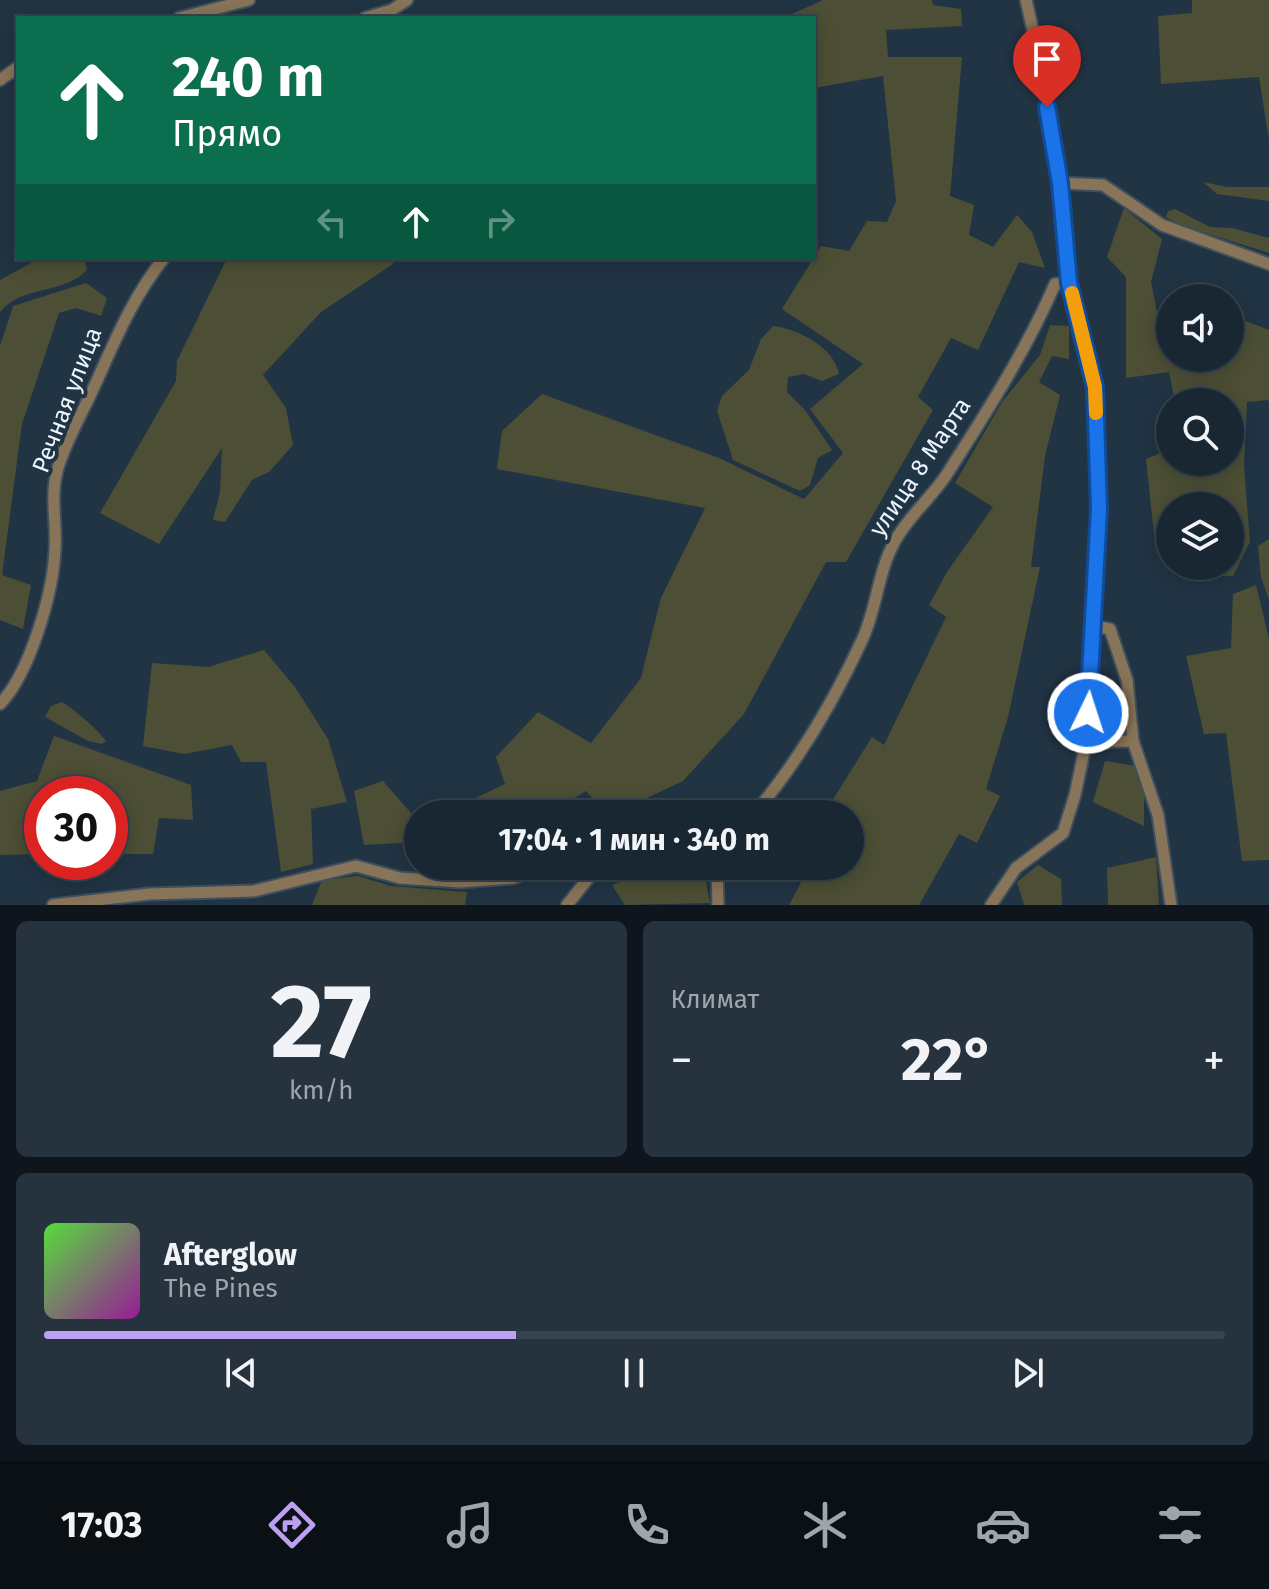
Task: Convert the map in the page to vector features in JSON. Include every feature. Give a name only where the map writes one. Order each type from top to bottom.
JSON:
[{"type":"street","points":[[187,16],[249,0]]},
{"type":"street","points":[[372,16],[392,10],[407,0]]},
{"type":"street","points":[[991,905],[1016,868],[1063,833],[1086,742],[1099,509],[1095,387],[1069,283],[1060,183],[1050,136],[1044,78],[1026,0]]},
{"type":"street","points":[[1060,183],[1103,185],[1162,225],[1269,264]]},
{"type":"street","name":"Речная улица","points":[[0,704],[8,696],[34,641],[46,599],[55,550],[52,518],[57,472],[121,323],[163,260]]},
{"type":"street","name":"улица 8 Марта","points":[[764,800],[806,742],[862,639],[879,595],[884,564],[896,538],[946,476],[1029,344],[1055,284],[1069,283]]},
{"type":"street","points":[[1094,626],[1110,629],[1127,680],[1133,741],[1158,815],[1171,905]]},
{"type":"street","points":[[1086,742],[1133,741]]},
{"type":"street","points":[[53,905],[149,894],[254,891],[356,866],[404,878]]},
{"type":"street","points":[[430,880],[486,880]]},
{"type":"street","points":[[567,905],[587,880]]},
{"type":"street","points":[[717,880],[718,905]]},
{"type":"green space","points":[[823,0],[932,0],[933,5],[961,9],[962,26],[886,30],[888,57],[962,57],[950,196],[974,205],[969,235],[993,247],[1017,215],[1032,232],[1045,268],[1019,262],[978,350],[951,338],[918,397],[933,410],[846,562],[826,562],[744,714],[683,781],[643,800],[594,800],[586,791],[571,800],[471,800],[505,784],[496,757],[538,712],[591,743],[641,678],[661,598],[705,508],[497,469],[502,431],[542,394],[719,458],[804,499],[843,453],[810,409],[863,364],[782,309],[812,260],[816,260],[821,246],[849,251],[867,221],[887,222],[896,201],[883,76],[816,88],[816,16],[787,16]]},
{"type":"green space","points":[[1192,0],[1269,0],[1269,140],[1259,77],[1161,84],[1158,16],[1192,13]]},
{"type":"green space","points":[[1203,182],[1227,187],[1269,187],[1269,201],[1217,194]]},
{"type":"green space","points":[[1124,208],[1162,239],[1151,282],[1156,307],[1156,372],[1169,372],[1126,378],[1126,277],[1107,257]]},
{"type":"green space","points":[[1175,209],[1210,227],[1232,228],[1269,238],[1269,253],[1180,225],[1166,217],[1168,211]]},
{"type":"green space","points":[[36,260],[84,260],[87,270],[66,283],[9,303],[0,312],[0,280]]},
{"type":"green space","points":[[226,260],[392,260],[393,264],[321,312],[263,375],[286,408],[293,445],[269,472],[252,480],[225,522],[213,520],[220,492],[222,448],[159,544],[100,513],[176,381],[177,361]]},
{"type":"green space","points":[[86,283],[107,298],[101,316],[76,308],[59,313],[22,424],[2,575],[31,585],[23,629],[0,620],[0,346],[13,306]]},
{"type":"green space","points":[[1244,320],[1269,330],[1269,403],[1268,400],[1247,402],[1244,467],[1244,388],[1172,388],[1169,372],[1244,372]]},
{"type":"green space","points":[[1050,325],[1069,326],[1069,359],[1052,356],[1039,382],[1060,395],[1045,456],[1031,567],[1040,567],[1008,717],[986,789],[1000,796],[977,843],[959,834],[919,905],[789,905],[802,880],[864,880],[864,800],[833,800],[872,737],[884,745],[946,617],[929,605],[947,572],[993,507],[955,483],[1002,402],[1040,355]]},
{"type":"green space","points":[[773,326],[814,341],[830,356],[839,374],[822,381],[804,374],[788,377],[787,392],[805,410],[832,450],[818,458],[810,485],[800,491],[733,460],[717,411],[722,396],[749,370],[761,339]]},
{"type":"green space","points":[[1156,455],[1156,476],[1244,476],[1244,467],[1250,542],[1244,554],[1244,492],[1156,492],[1154,534],[1146,459]]},
{"type":"green space","points":[[1269,539],[1269,600],[1261,577],[1258,546]]},
{"type":"green space","points":[[1256,585],[1269,639],[1269,860],[1242,861],[1226,733],[1204,734],[1186,656],[1231,648],[1233,594]]},
{"type":"green space","points":[[264,650],[295,687],[328,739],[347,802],[311,809],[313,864],[281,872],[266,762],[241,762],[232,745],[184,754],[143,746],[152,663],[208,667]]},
{"type":"green space","points":[[62,702],[86,720],[106,741],[102,744],[88,741],[45,717],[51,706]]},
{"type":"green space","points":[[54,736],[191,785],[193,820],[159,818],[153,854],[128,854],[128,776],[39,776]]},
{"type":"green space","points":[[1105,761],[1135,766],[1144,791],[1144,826],[1093,802]]},
{"type":"green space","points":[[383,781],[404,805],[404,843],[364,845],[354,791]]},
{"type":"green space","points":[[24,785],[24,854],[0,855],[0,791]]},
{"type":"green space","points":[[1156,857],[1159,905],[1108,905],[1107,868]]},
{"type":"green space","points":[[1038,865],[1061,879],[1062,905],[1024,905],[1017,882]]},
{"type":"green space","points":[[358,876],[391,886],[467,892],[465,905],[312,905],[322,880]]},
{"type":"green space","points":[[626,880],[706,880],[710,903],[625,905],[612,885]]},
{"type":"slow traffic","points":[[1072,293],[1095,387],[1096,413]]},
{"type":"route","points":[[1047,107],[1060,183],[1069,283],[1095,387],[1099,509],[1088,713]]}]
